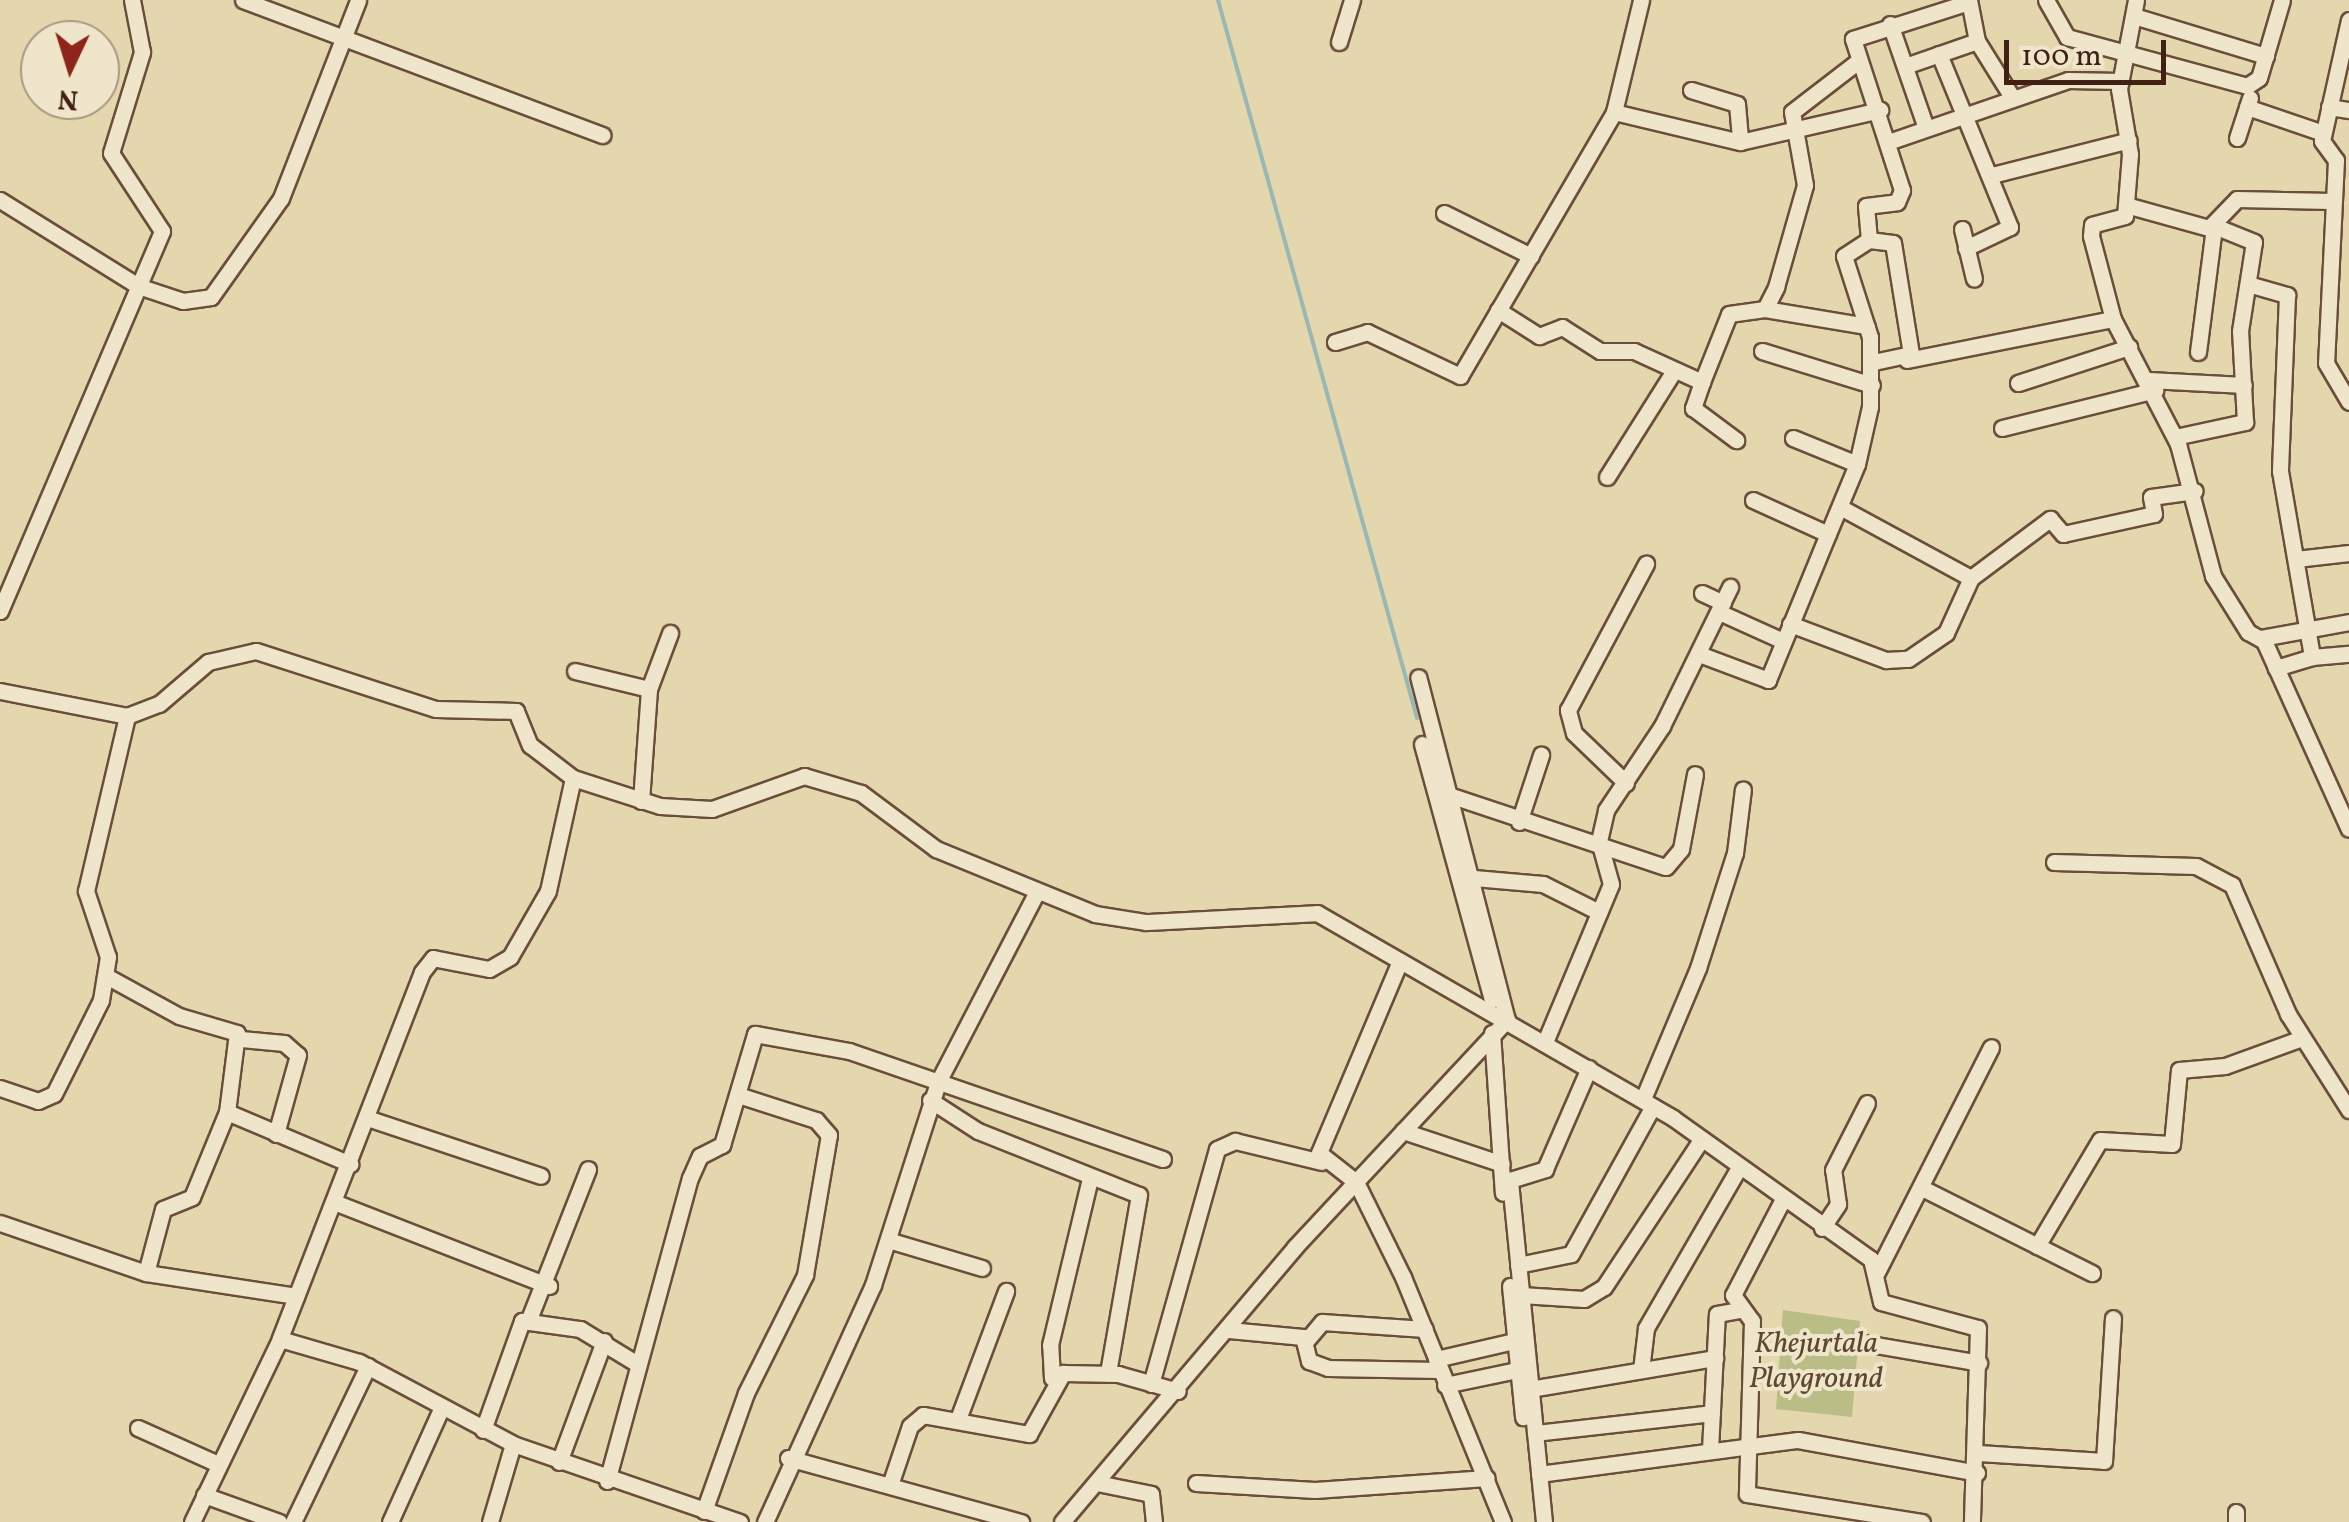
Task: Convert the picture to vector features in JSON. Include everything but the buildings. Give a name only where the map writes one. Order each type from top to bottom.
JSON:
[{"type":"street","points":[[0,611],[162,231],[112,153],[142,52],[132,0]]},
{"type":"street","points":[[243,0],[602,135]]},
{"type":"street","points":[[0,200],[138,286],[183,301],[220,290],[281,198],[348,40],[358,0]]},
{"type":"street","points":[[1338,42],[1352,0]]},
{"type":"street","points":[[1334,342],[1368,332],[1457,378],[1614,112],[1641,0]]},
{"type":"street","points":[[2046,0],[2066,38],[2130,50],[2254,85]]},
{"type":"street","points":[[2237,138],[2282,0]]},
{"type":"street","points":[[1870,240],[1866,206],[1901,198],[1892,140],[1858,62],[1854,36],[1969,1],[1977,40],[2012,97]]},
{"type":"street","points":[[2266,56],[2135,8],[2130,50],[2121,81],[2129,140],[2124,220],[2090,230],[2113,319],[2152,385],[2176,437],[2195,492],[2213,576],[2261,638],[2349,829]]},
{"type":"street","points":[[2349,20],[2323,134],[2342,174],[2331,201],[2326,363],[2332,382],[2347,384],[2349,402]]},
{"type":"street","points":[[1890,24],[1926,128]]},
{"type":"street","points":[[1905,66],[1977,40]]},
{"type":"street","points":[[1939,54],[1969,112],[2010,231],[1966,248]]},
{"type":"street","points":[[1765,309],[1805,186],[1794,132],[1794,109],[1858,62]]},
{"type":"street","points":[[1892,140],[2068,80],[2121,81]]},
{"type":"street","points":[[1691,90],[1737,104],[1740,142]]},
{"type":"street","points":[[2247,107],[2323,134]]},
{"type":"street","points":[[2328,107],[2349,110]]},
{"type":"street","points":[[1614,112],[1740,142],[1880,110]]},
{"type":"street","points":[[1992,174],[2129,140]]},
{"type":"street","points":[[2198,352],[2216,227],[2237,200],[2331,201]]},
{"type":"street","points":[[2126,205],[2216,227],[2254,242],[2248,284],[2242,425],[2176,437]]},
{"type":"street","points":[[1444,213],[1531,256]]},
{"type":"street","points":[[1962,228],[1974,279]]},
{"type":"street","points":[[2330,230],[2349,232]]},
{"type":"street","points":[[1699,654],[1768,680],[1781,640],[1840,506],[1857,464],[1873,362],[1867,326],[1844,256],[1870,240],[1893,243],[1907,360]]},
{"type":"street","points":[[2248,284],[2286,290],[2280,471],[2310,625],[2312,657]]},
{"type":"street","points":[[1736,440],[1693,408],[1731,311],[1765,309],[1867,326]]},
{"type":"street","points":[[1498,310],[1539,336],[1562,327],[1600,351],[1634,351],[1702,382]]},
{"type":"street","points":[[1873,362],[1907,360],[2113,319]]},
{"type":"street","points":[[2018,383],[2129,347]]},
{"type":"street","points":[[1762,351],[1872,385]]},
{"type":"street","points":[[1607,477],[1673,372]]},
{"type":"street","points":[[2002,428],[2152,385],[2244,385]]},
{"type":"street","points":[[1792,438],[1857,464]]},
{"type":"street","points":[[1790,624],[1886,660],[1908,659],[1946,633],[1970,578],[2050,519],[2062,534],[2154,514],[2152,497],[2195,492]]},
{"type":"street","points":[[1753,500],[1828,534]]},
{"type":"street","points":[[1840,506],[1970,578]]},
{"type":"street","points":[[2296,559],[2349,553]]},
{"type":"street","points":[[1626,783],[1574,732],[1568,710],[1646,564]]},
{"type":"street","points":[[1545,1042],[1613,876],[1600,848],[1606,810],[1626,783],[1699,654],[1730,587]]},
{"type":"street","points":[[1702,593],[1721,608],[1781,640]]},
{"type":"street","points":[[2261,638],[2310,625],[2349,622]]},
{"type":"street","points":[[641,801],[649,689],[670,633]]},
{"type":"street","points":[[0,690],[126,716],[159,704],[208,662],[256,650],[436,709],[516,711],[530,745],[573,778],[641,801],[712,809],[788,777],[823,780],[861,792],[936,849],[1037,892],[1146,922],[1316,914],[1648,1102],[1877,1272]]},
{"type":"street","points":[[2276,668],[2312,657],[2349,654]]},
{"type":"street","points":[[575,671],[649,689]]},
{"type":"street","points":[[1062,1522],[1502,1017],[1474,878],[1418,677]]},
{"type":"street","points":[[0,1088],[38,1101],[54,1094],[108,977],[86,892],[126,716]]},
{"type":"street","points":[[1422,744],[1502,1017]]},
{"type":"street","points":[[1519,822],[1541,755]]},
{"type":"street","points":[[1452,796],[1646,866],[1672,865],[1695,774]]},
{"type":"street","points":[[192,1522],[280,1339],[429,961],[497,968],[517,947],[551,880],[555,826],[573,778]]},
{"type":"street","points":[[1518,1264],[1570,1254],[1648,1102],[1735,854],[1744,789]]},
{"type":"street","points":[[2054,862],[2181,864],[2222,876],[2244,905],[2302,1038],[2349,1110]]},
{"type":"street","points":[[1474,878],[1542,884],[1599,912]]},
{"type":"street","points":[[764,1522],[788,1458],[888,1240],[930,1100],[1037,892]]},
{"type":"street","points":[[1322,1162],[1323,1132],[1400,961]]},
{"type":"street","points":[[108,977],[241,1039],[284,1043],[298,1056],[276,1134]]},
{"type":"street","points":[[607,1481],[636,1362],[696,1163],[722,1145],[751,1040],[762,1032],[939,1080],[1163,1158]]},
{"type":"street","points":[[1492,1033],[1514,1340],[1534,1522]]},
{"type":"street","points":[[2038,1246],[2100,1140],[2172,1144],[2179,1070],[2225,1066],[2302,1038]]},
{"type":"street","points":[[146,1273],[163,1209],[192,1197],[228,1112],[241,1039]]},
{"type":"street","points":[[1972,1522],[1978,1453],[1978,1328],[1880,1302],[1877,1272],[1924,1189],[1992,1048]]},
{"type":"street","points":[[1544,1522],[1510,1180],[1545,1169],[1589,1068]]},
{"type":"street","points":[[704,1512],[746,1393],[804,1276],[829,1135],[816,1120],[738,1095]]},
{"type":"street","points":[[930,1100],[978,1132],[1141,1200],[1108,1373]]},
{"type":"street","points":[[1822,1228],[1840,1197],[1833,1170],[1866,1102]]},
{"type":"street","points":[[228,1112],[350,1164]]},
{"type":"street","points":[[367,1118],[541,1176]]},
{"type":"street","points":[[1403,1132],[1502,1164]]},
{"type":"street","points":[[1521,1295],[1584,1299],[1604,1286],[1701,1140]]},
{"type":"street","points":[[1151,1384],[1192,1213],[1217,1149],[1235,1142],[1322,1162],[1356,1182],[1425,1328],[1503,1522]]},
{"type":"street","points":[[482,1430],[516,1327],[529,1319],[549,1286],[588,1169]]},
{"type":"street","points":[[1640,1370],[1646,1328],[1738,1169]]},
{"type":"street","points":[[890,1485],[916,1419],[958,1419],[1036,1433],[1052,1378],[1050,1346],[1090,1178]]},
{"type":"street","points":[[1924,1189],[2092,1274]]},
{"type":"street","points":[[334,1202],[549,1286]]},
{"type":"street","points":[[1782,1202],[1735,1287],[1739,1310],[1752,1321],[1745,1488],[1755,1498],[1922,1522]]},
{"type":"street","points":[[0,1244],[3,1224],[146,1273],[296,1296]]},
{"type":"street","points":[[888,1240],[982,1268]]},
{"type":"street","points":[[958,1419],[1006,1291]]},
{"type":"street","points":[[1710,1450],[1717,1314],[1739,1310]]},
{"type":"street","points":[[1978,1453],[2104,1461],[2113,1318]]},
{"type":"street","points":[[529,1319],[604,1341],[636,1362]]},
{"type":"street","points":[[1306,1340],[1322,1322],[1425,1328]]},
{"type":"street","points":[[1229,1330],[1306,1340]]},
{"type":"street","points":[[280,1339],[368,1366],[441,1409],[512,1444],[607,1481],[720,1519],[740,1522]]},
{"type":"street","points":[[1306,1340],[1316,1365],[1517,1370]]},
{"type":"street","points":[[1440,1371],[1514,1340]]},
{"type":"street","points":[[558,1462],[604,1341]]},
{"type":"street","points":[[1858,1342],[1979,1363]]},
{"type":"street","points":[[1530,1390],[1715,1358]]},
{"type":"street","points":[[293,1522],[368,1366]]},
{"type":"street","points":[[1052,1378],[1108,1373],[1178,1390]]},
{"type":"street","points":[[390,1522],[441,1409]]},
{"type":"street","points":[[1534,1433],[1712,1413]]},
{"type":"street","points":[[138,1428],[218,1464]]},
{"type":"street","points":[[1539,1474],[1710,1450],[1746,1450],[1798,1440],[1977,1473]]},
{"type":"street","points":[[490,1522],[512,1444]]},
{"type":"street","points":[[788,1458],[1021,1522]]},
{"type":"street","points":[[1196,1483],[1314,1490],[1487,1478]]},
{"type":"street","points":[[1096,1483],[1150,1494],[1154,1522]]},
{"type":"street","points":[[204,1495],[279,1522]]},
{"type":"green space","name":"Khejurtala Playground","points":[[1783,1310],[1860,1321],[1852,1417],[1776,1409]]},
{"type":"waterway","points":[[1218,0],[1417,718]]}]
